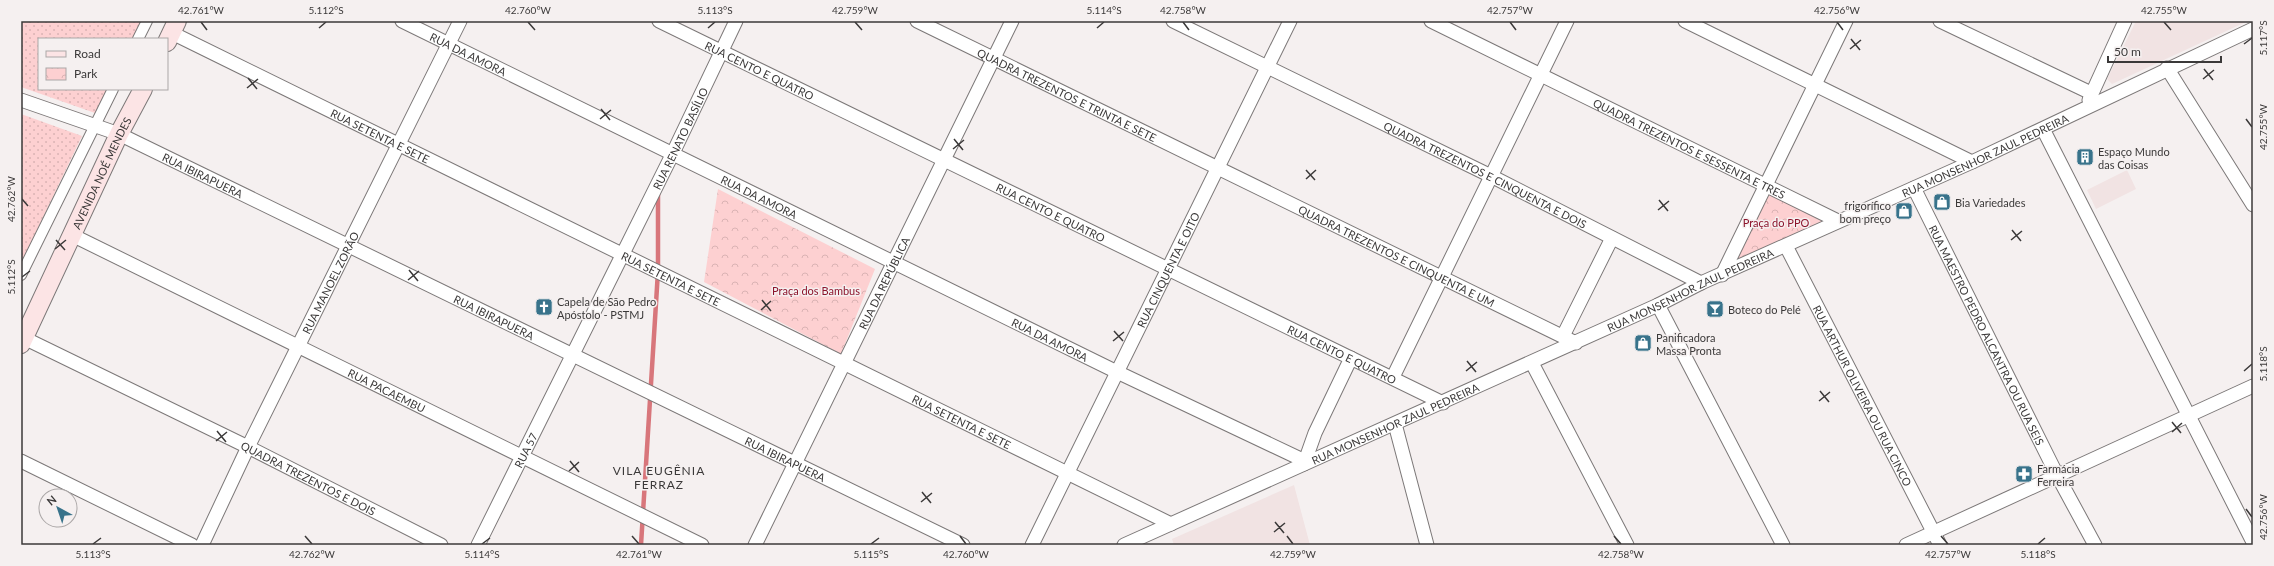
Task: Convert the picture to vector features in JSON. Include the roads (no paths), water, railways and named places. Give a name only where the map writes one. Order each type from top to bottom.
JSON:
[{"type":"main road","name":"AVENIDA NOÉ MENDES","points":[[23,341],[119,134],[141,90]]},
{"type":"street","points":[[138,38],[147,21]]},
{"type":"street","name":"RUA DA AMORA","points":[[402,21],[1117,372],[1304,462]]},
{"type":"street","name":"RUA MANOEL ZORÃO","points":[[202,545],[248,447],[460,21]]},
{"type":"street","name":"RUA CENTO E QUATRO","points":[[659,21],[1167,270],[1393,377],[1443,403]]},
{"type":"street","name":"RUA RENATO BASÍLIO","points":[[572,355],[673,153],[736,21]]},
{"type":"street","name":"QUADRA TREZENTOS E TRINTA E SETE","points":[[917,21],[1217,168]]},
{"type":"street","name":"RUA DA REPÚBLICA","points":[[755,545],[1012,21]]},
{"type":"street","name":"QUADRA TREZENTOS E CINQUENTA E DOIS","points":[[1172,21],[1491,176],[1701,283]]},
{"type":"street","name":"RUA CINQUENTA E OITO","points":[[1117,372],[1290,21]]},
{"type":"street","name":"QUADRA TREZENTOS E SESSENTA E TRES","points":[[1431,21],[1838,222]]},
{"type":"street","points":[[1393,377],[1567,21]]},
{"type":"street","points":[[1685,21],[1972,162]]},
{"type":"street","points":[[1722,275],[1764,186],[1846,21]]},
{"type":"street","points":[[1940,21],[2091,93]]},
{"type":"street","points":[[2088,106],[2091,93],[2125,21]]},
{"type":"street","name":"RUA MONSENHOR ZAUL PEDREIRA","points":[[1124,545],[1304,462],[1443,403],[1576,343],[1658,305],[1701,283],[1722,275],[1972,162],[2167,68],[2253,29]]},
{"type":"street","name":"RUA SETENTA E SETE","points":[[172,32],[1171,524]]},
{"type":"street","points":[[2167,68],[2253,205]]},
{"type":"street","points":[[21,275],[112,90]]},
{"type":"street","name":"RUA IBIRAPUERA","points":[[21,100],[119,134],[654,396],[963,545]]},
{"type":"street","points":[[2043,129],[2253,542]]},
{"type":"street","name":"QUADRA TREZENTOS E CINQUENTA E UM","points":[[1217,168],[1576,343]]},
{"type":"street","name":"RUA MAESTRO PEDRO ALCANTRA OU RUA SEIS","points":[[1914,188],[2057,476],[2095,545]]},
{"type":"street","name":"RUA PACAEMBU","points":[[72,235],[702,545]]},
{"type":"street","points":[[1563,336],[1612,238]]},
{"type":"street","name":"RUA ARTHUR OLIVEIRA OU RUA CINCO","points":[[1786,246],[1940,545]]},
{"type":"street","points":[[1658,305],[1783,545]]},
{"type":"street","name":"QUADRA TREZENTOS E DOIS","points":[[23,341],[248,447],[441,545]]},
{"type":"street","name":"RUA 57","points":[[478,545],[572,355]]},
{"type":"street","points":[[1304,462],[1315,433],[1351,358]]},
{"type":"street","points":[[1532,363],[1627,545]]},
{"type":"street","points":[[1032,545],[1117,372]]},
{"type":"street","points":[[1906,545],[2253,386]]},
{"type":"street","points":[[1395,424],[1427,545]]},
{"type":"street","points":[[21,461],[192,545]]},
{"type":"waterway","points":[[641,545],[658,271],[658,191]]},
{"type":"place","name":"Espaço Mundo das Coisas","points":[[2085,157]]},
{"type":"place","name":"Bia Variedades","points":[[1942,202]]},
{"type":"place","name":"frigorífico bom preço","points":[[1904,211]]},
{"type":"place","name":"Capela de São Pedro Apóstolo - PSTMJ","points":[[544,307]]},
{"type":"place","name":"Boteco do Pelé","points":[[1715,309]]},
{"type":"place","name":"Panificadora Massa Pronta","points":[[1643,343]]},
{"type":"place","name":"Farmácia Ferreira","points":[[2024,474]]},
{"type":"district","name":"VILA EUGÊNIA FERRAZ","points":[[659,477]]},
{"type":"park label","name":"Praça do PPO","points":[[1776,222]]},
{"type":"park label","name":"Praça dos Bambus","points":[[816,290]]}]
